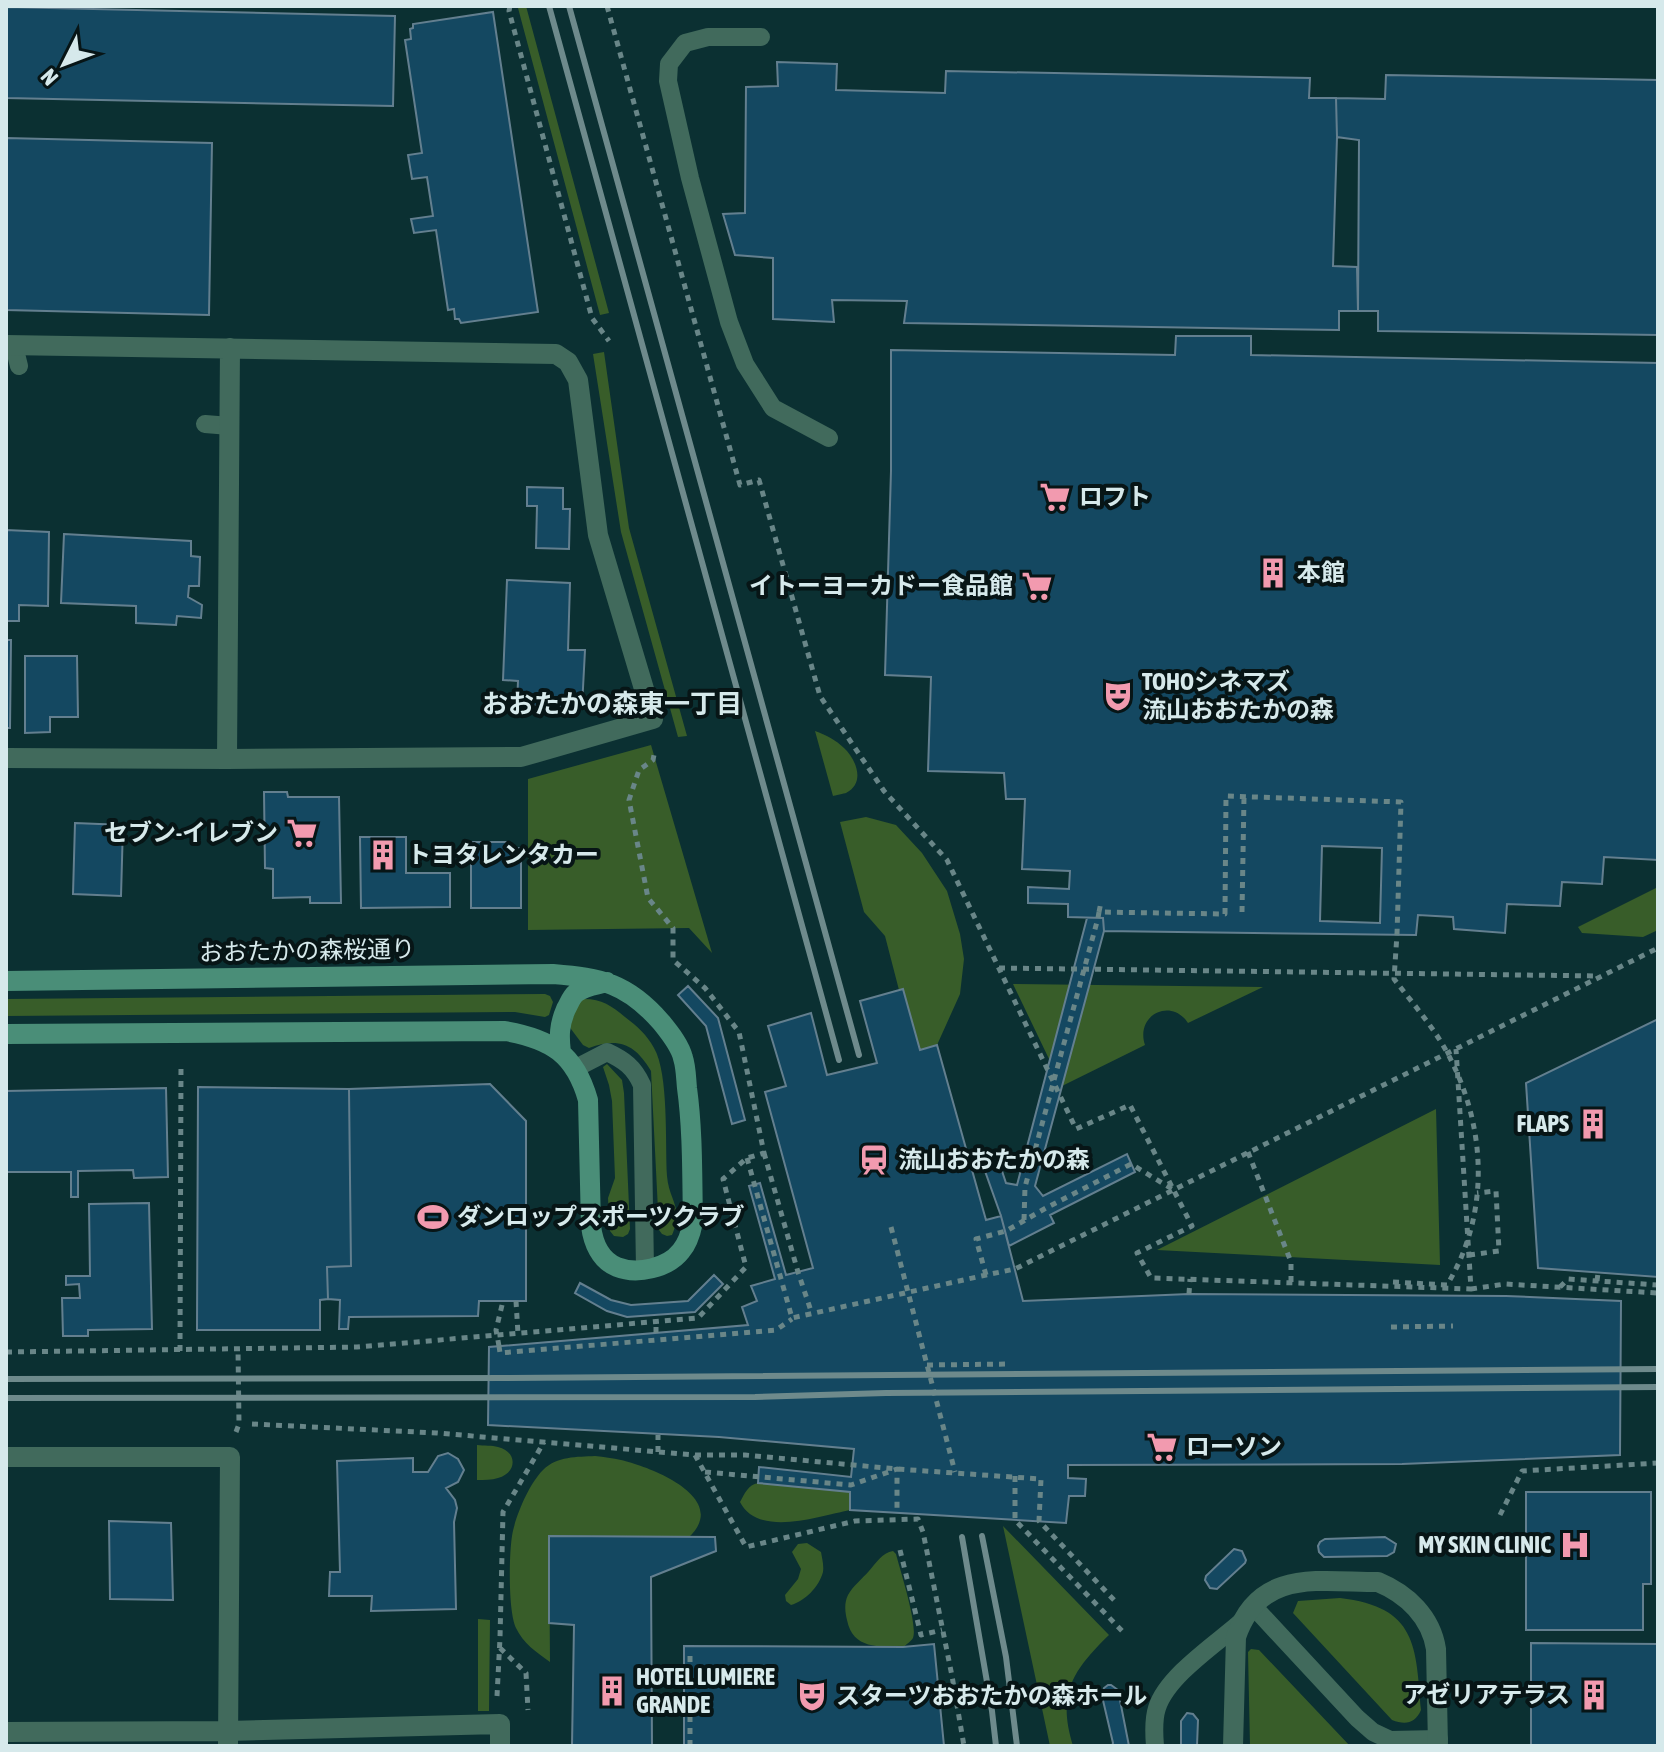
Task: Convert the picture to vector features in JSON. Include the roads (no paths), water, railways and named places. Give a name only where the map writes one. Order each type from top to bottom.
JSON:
[{"type":"street","points":[[6,758],[521,757],[653,719],[598,535],[578,380],[568,362],[556,354],[10,346]]},
{"type":"street","points":[[227,759],[230,348]]},
{"type":"street","name":"おおたかの森桜通り","points":[[6,981],[553,974],[607,982]]},
{"type":"street","points":[[6,1034],[505,1031],[528,1035],[547,1042],[568,1060],[583,1082],[588,1100],[593,1243],[617,1267],[645,1269],[660,1266],[683,1250],[693,1222],[690,1114],[683,1056],[651,1010],[633,995],[607,982],[585,988],[571,999],[559,1034],[568,1060]]},
{"type":"street","points":[[6,1457],[230,1457],[228,1739]]},
{"type":"street","points":[[1233,1746],[1236,1637],[1247,1614],[1275,1588],[1294,1582],[1378,1582],[1402,1595],[1424,1617],[1434,1634],[1436,1649],[1439,1743]]},
{"type":"street","points":[[6,1732],[228,1739],[500,1724],[500,1746]]},
{"type":"lane","points":[[761,37],[708,37],[685,43],[669,64],[668,81],[690,178],[729,322],[745,364],[773,408],[829,438]]},
{"type":"lane","points":[[10,346],[19,366]]},
{"type":"lane","points":[[205,424],[230,426]]},
{"type":"lane","points":[[568,1060],[607,1052],[623,1059],[635,1070],[642,1085],[645,1269]]},
{"type":"lane","points":[[1155,1746],[1157,1708],[1170,1685],[1247,1614],[1373,1732],[1390,1740],[1439,1743]]},
{"type":"railway","points":[[549,6],[839,1060]]},
{"type":"railway","points":[[569,6],[859,1055]]},
{"type":"railway","points":[[6,1379],[1658,1369]]},
{"type":"railway","points":[[6,1398],[755,1397],[886,1393],[1658,1387]]},
{"type":"railway","points":[[982,1536],[1006,1657],[1017,1746]]},
{"type":"railway","points":[[962,1537],[996,1746]]},
{"type":"place","name":"ロフト","points":[[1055,497]]},
{"type":"place","name":"本館","points":[[1273,573]]},
{"type":"place","name":"イトーヨーカドー食品館","points":[[1037,586]]},
{"type":"place","name":"TOHOシネマズ 流山おおたかの森","points":[[1118,696]]},
{"type":"place","name":"セブン-イレブン","points":[[302,833]]},
{"type":"place","name":"トヨタレンタカー","points":[[383,855]]},
{"type":"place","name":"FLAPS","points":[[1593,1124]]},
{"type":"place","name":"流山おおたかの森","points":[[874,1160]]},
{"type":"place","name":"ダンロップスポーツクラブ","points":[[433,1217]]},
{"type":"place","name":"ローソン","points":[[1162,1447]]},
{"type":"place","name":"MY SKIN CLINIC","points":[[1575,1545]]},
{"type":"place","name":"HOTEL LUMIERE GRANDE","points":[[612,1691]]},
{"type":"place","name":"アゼリアテラス","points":[[1594,1695]]},
{"type":"place","name":"スターツおおたかの森ホール","points":[[812,1696]]},
{"type":"district","name":"おおたかの森東一丁目","points":[[612,704]]}]
